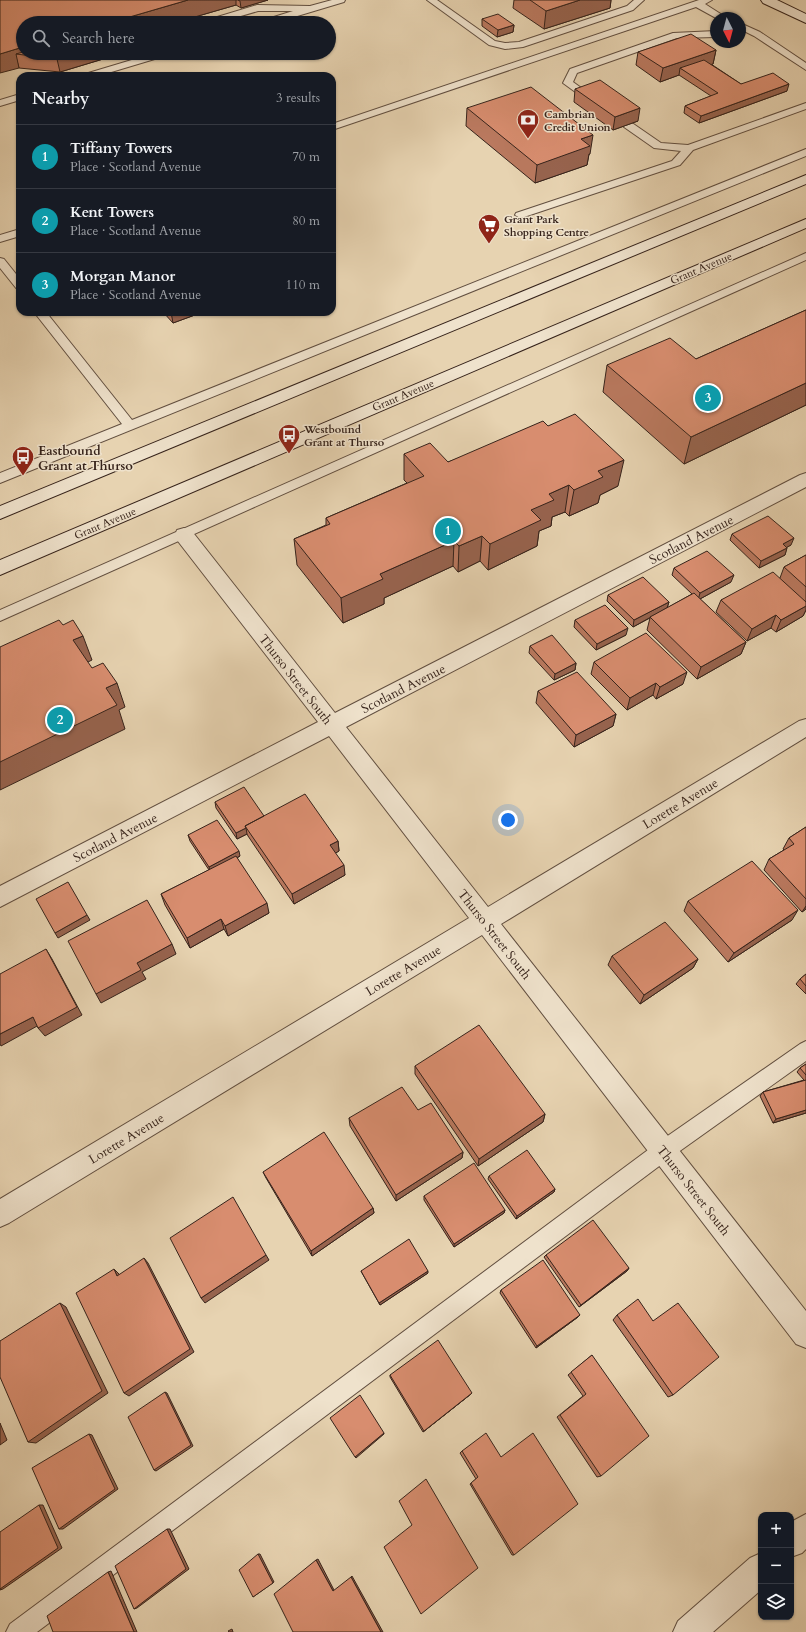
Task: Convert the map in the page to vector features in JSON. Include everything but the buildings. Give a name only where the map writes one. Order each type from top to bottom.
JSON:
[{"type":"street","points":[[767,0],[806,19]]},
{"type":"street","points":[[0,513],[806,179]]},
{"type":"street","name":"Grant Avenue","points":[[0,568],[806,223]]},
{"type":"street","name":"Scotland Avenue","points":[[0,897],[806,479]]},
{"type":"street","name":"Thurso Street South","points":[[184,535],[806,1334]]},
{"type":"street","name":"Lorette Avenue","points":[[0,1214],[806,727]]},
{"type":"street","points":[[794,1539],[806,1529]]},
{"type":"street","points":[[689,1632],[758,1572]]},
{"type":"lane","points":[[288,16],[341,0]]},
{"type":"lane","points":[[431,0],[492,43],[505,46],[520,45],[630,8],[640,0]]},
{"type":"lane","points":[[336,126],[708,0]]},
{"type":"lane","points":[[698,4],[712,12]]},
{"type":"lane","points":[[230,16],[257,8],[311,9]]},
{"type":"lane","points":[[746,29],[757,34],[806,67]]},
{"type":"lane","points":[[588,97],[568,83],[573,71],[676,35],[710,34]]},
{"type":"lane","points":[[746,34],[757,34]]},
{"type":"lane","points":[[101,72],[140,60]]},
{"type":"lane","points":[[0,103],[16,98]]},
{"type":"lane","points":[[628,125],[658,146],[689,148],[806,106]]},
{"type":"lane","points":[[520,215],[676,163],[689,148]]},
{"type":"lane","points":[[0,478],[806,152]]},
{"type":"lane","points":[[0,239],[16,233]]},
{"type":"lane","points":[[0,616],[806,256]]},
{"type":"lane","points":[[0,261],[16,281]]},
{"type":"lane","points":[[43,316],[130,426]]},
{"type":"lane","points":[[18,1632],[664,1151],[806,1050]]},
{"type":"place","name":"Cambrian Credit Union","points":[[528,140]]},
{"type":"place","name":"Grant Park Shopping Centre","points":[[489,244]]},
{"type":"place","name":"Morgan Manor","points":[[708,398]]},
{"type":"place","name":"Westbound Grant at Thurso","points":[[289,454]]},
{"type":"place","name":"Eastbound Grant at Thurso","points":[[23,476]]},
{"type":"place","name":"Tiffany Towers","points":[[448,531]]},
{"type":"place","name":"Kent Towers","points":[[60,720]]}]
